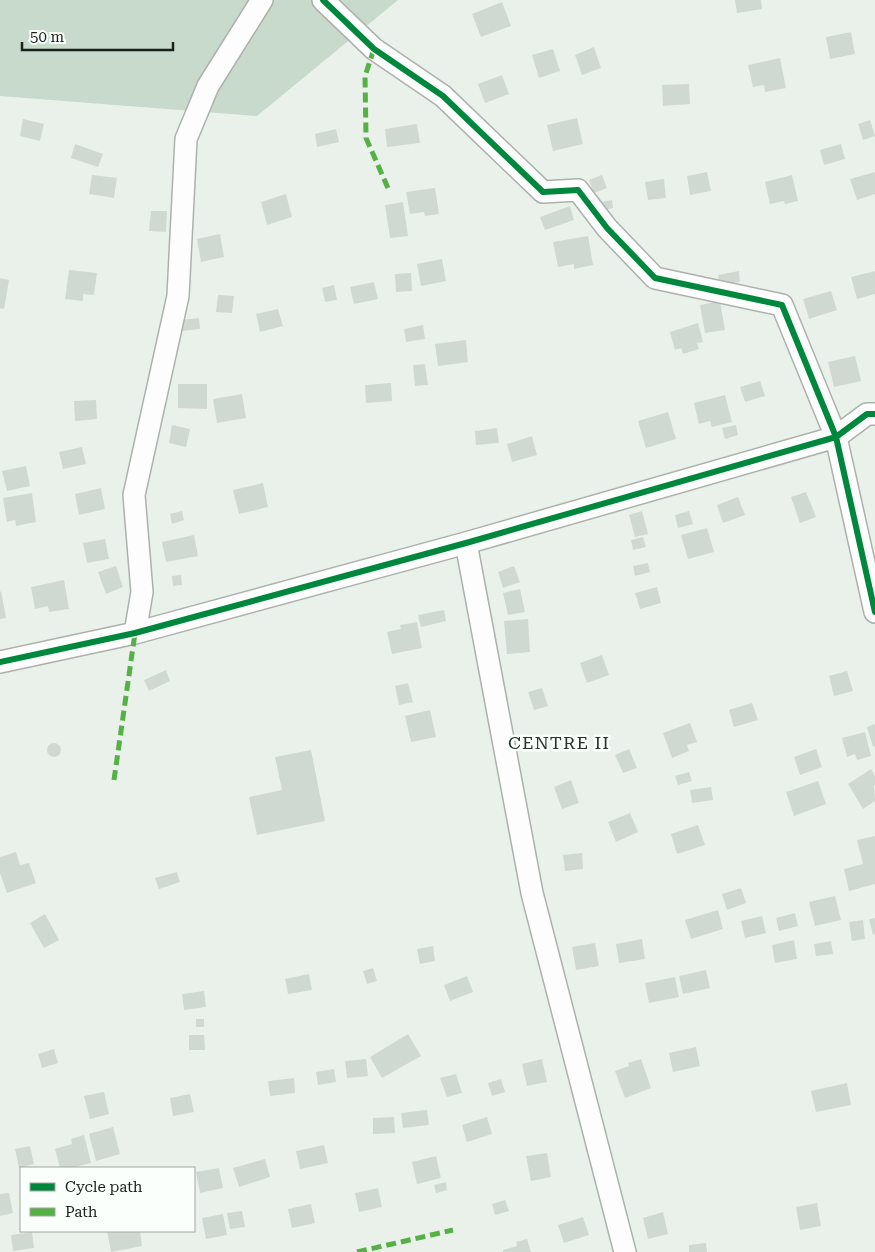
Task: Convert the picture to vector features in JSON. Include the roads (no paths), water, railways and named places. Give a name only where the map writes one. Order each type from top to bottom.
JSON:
[{"type":"street","points":[[135,633],[142,592],[134,496],[178,296],[186,139],[208,86],[262,0]]},
{"type":"street","points":[[323,0],[374,49],[443,96],[543,192],[578,190],[607,228],[654,278],[782,305],[836,437],[875,612]]},
{"type":"street","points":[[0,662],[135,633],[466,543],[836,437],[867,414],[875,414]]},
{"type":"street","points":[[466,543],[532,893],[624,1252]]},
{"type":"district","name":"CENTRE II","points":[[559,742]]}]
